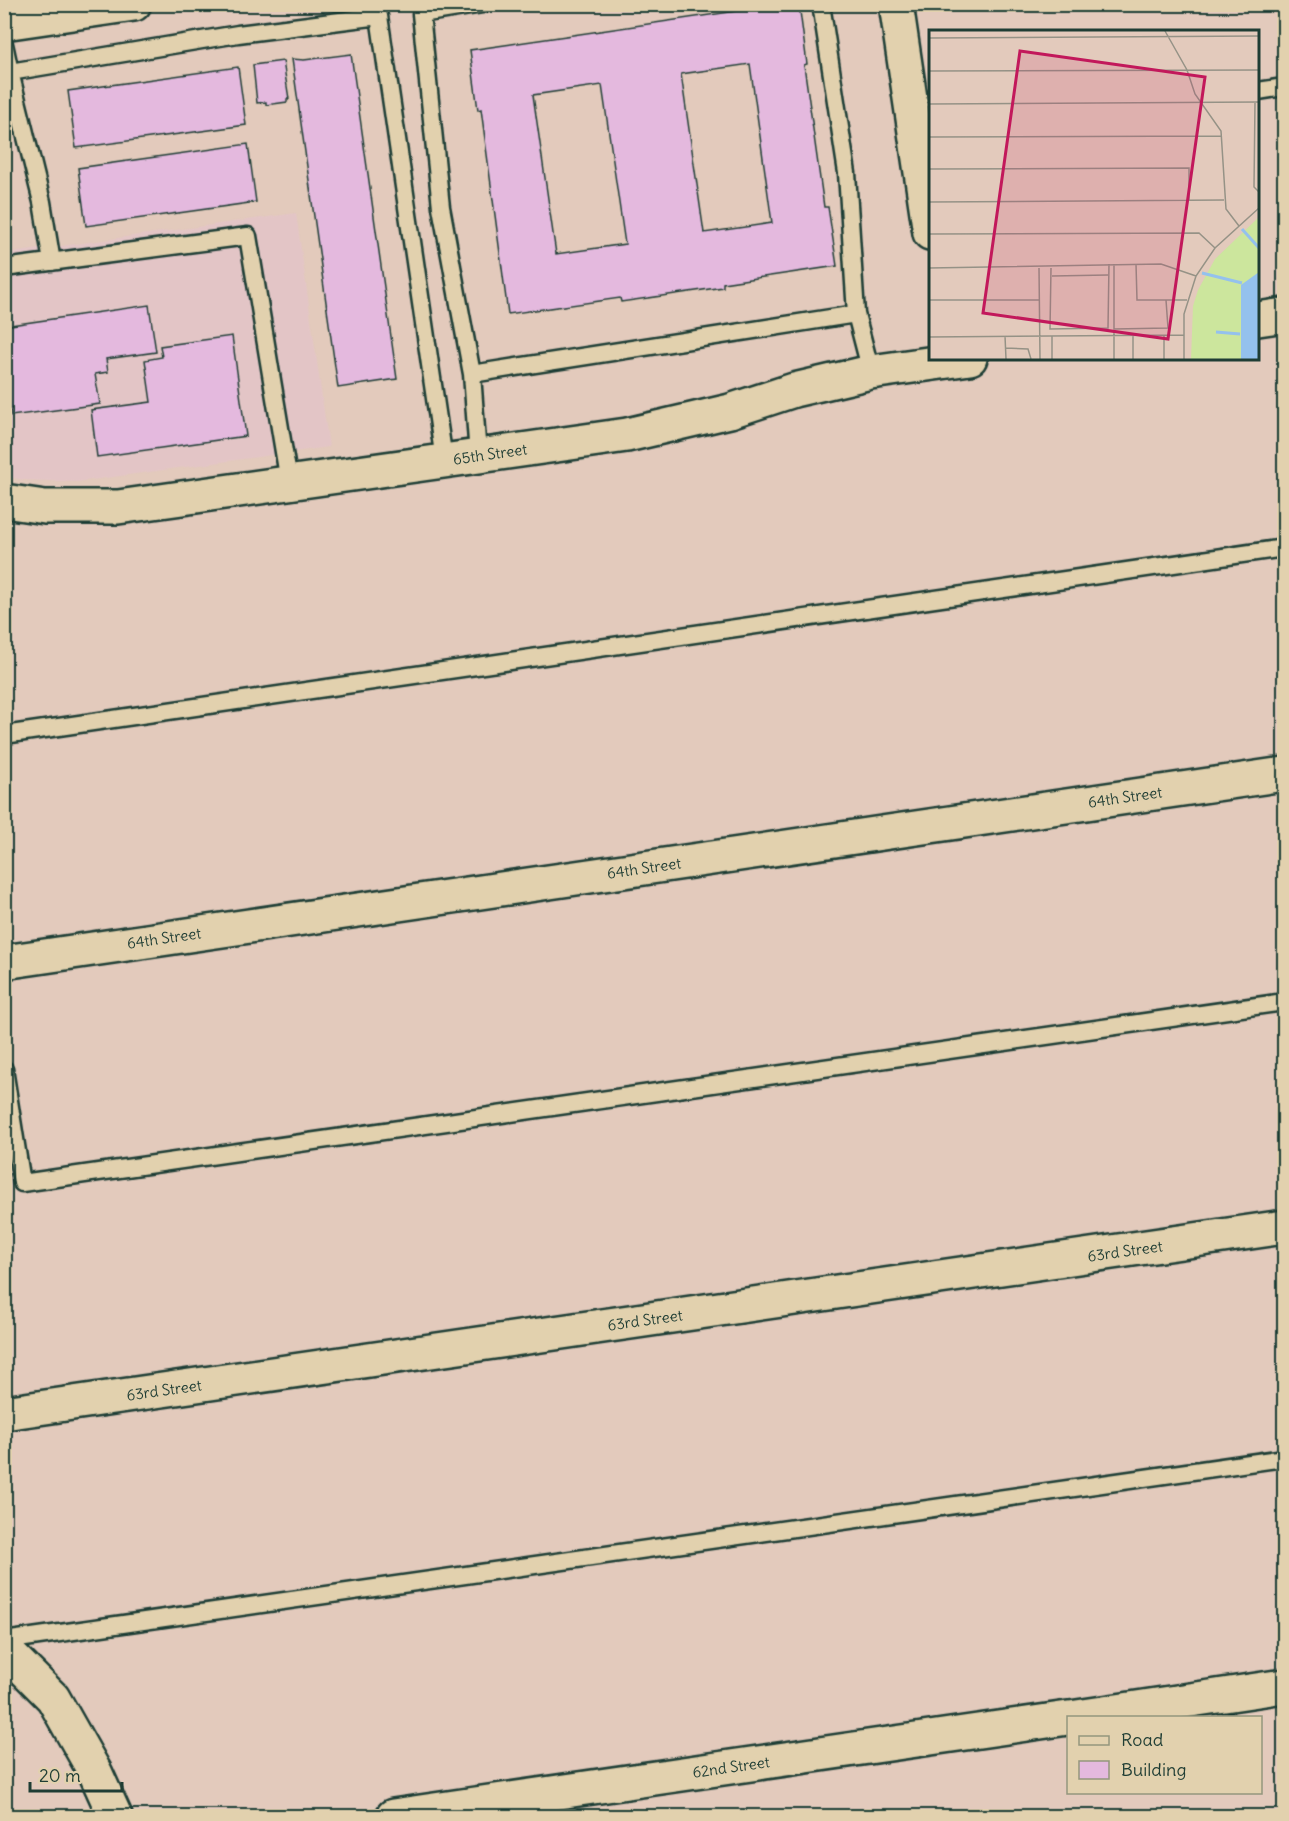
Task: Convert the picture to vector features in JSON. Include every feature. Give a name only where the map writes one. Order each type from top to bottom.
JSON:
[{"type":"street","points":[[20,16],[134,4]]},
{"type":"street","points":[[896,4],[923,137],[929,218]]},
{"type":"street","points":[[1259,319],[1284,315]]},
{"type":"street","name":"65th Street","points":[[4,501],[45,507],[118,507],[627,435],[730,411],[794,390],[871,372],[950,360]]},
{"type":"street","name":"64th Street","points":[[4,962],[1284,774]]},
{"type":"street","name":"63rd Street","points":[[4,1413],[1284,1227]]},
{"type":"street","points":[[4,1649],[53,1698],[96,1774],[115,1816]]},
{"type":"street","name":"62nd Street","points":[[1082,1716],[1284,1686]]},
{"type":"street","name":"62nd Street","points":[[393,1816],[1067,1718]]},
{"type":"lane","points":[[478,456],[472,374],[441,207],[421,9],[483,4]]},
{"type":"lane","points":[[821,4],[847,173],[856,314],[871,372]]},
{"type":"lane","points":[[10,72],[378,10],[444,460]]},
{"type":"lane","points":[[4,44],[42,202],[52,262]]},
{"type":"lane","points":[[1259,91],[1284,87]]},
{"type":"lane","points":[[4,268],[248,236],[289,482]]},
{"type":"lane","points":[[472,374],[856,314]]},
{"type":"lane","points":[[4,735],[1284,548]]},
{"type":"lane","points":[[4,1069],[22,1183],[1284,1002]]},
{"type":"lane","points":[[4,1641],[1284,1458]]},
{"type":"shaded area","points":[[296,213],[329,447],[77,482],[24,480],[5,476],[4,254]]},
{"type":"building","points":[[785,4],[799,4],[807,64],[804,65],[824,207],[828,207],[837,266],[723,283],[723,287],[621,302],[620,298],[508,314],[481,109],[478,110],[470,50]],"holes":[[[750,64],[772,223],[704,233],[681,74]],[[602,85],[625,244],[556,254],[533,95]]]},
{"type":"building","points":[[351,54],[397,379],[338,388],[292,59],[304,60]]},
{"type":"building","points":[[283,61],[289,99],[287,102],[266,105],[266,102],[257,103],[253,65]]},
{"type":"building","points":[[238,67],[246,125],[76,148],[68,91]]},
{"type":"building","points":[[248,144],[256,202],[86,226],[78,168]]},
{"type":"building","points":[[149,305],[156,352],[106,359],[108,372],[95,374],[100,404],[11,416],[4,371],[4,326]]},
{"type":"building","points":[[232,336],[246,436],[97,457],[91,410],[151,402],[145,360],[162,357],[160,346]]}]
